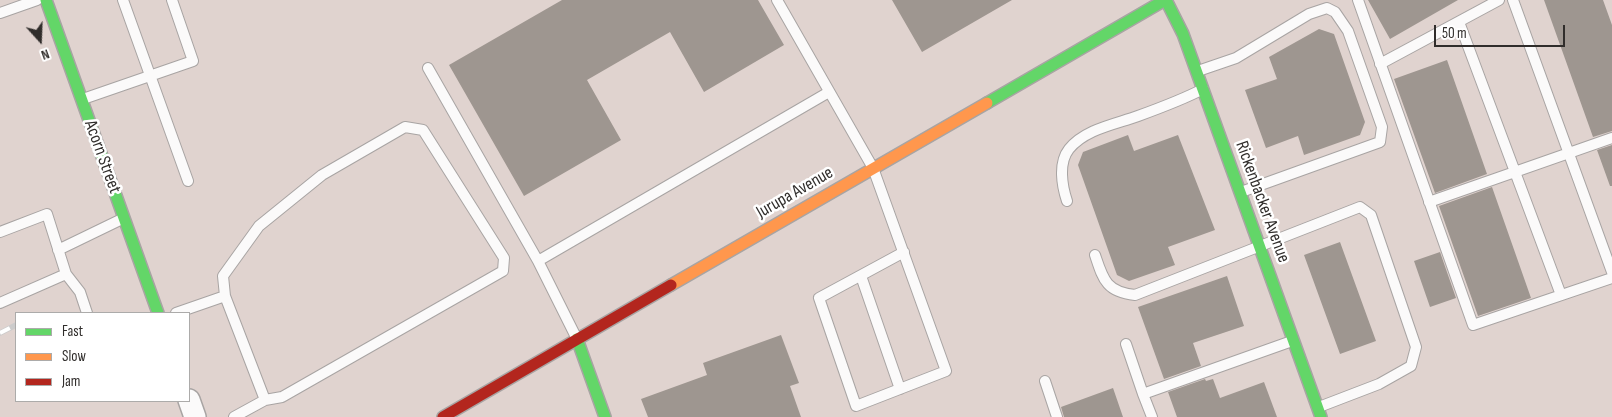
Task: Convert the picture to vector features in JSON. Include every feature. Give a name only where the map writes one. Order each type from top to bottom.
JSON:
[{"type":"street","name":"Acorn Street","points":[[46,0],[158,312]]},
{"type":"street","name":"Rickenbacker Avenue","points":[[1166,0],[1183,34],[1320,412]]},
{"type":"street","name":"Jurupa Avenue","points":[[443,417],[1166,0]]},
{"type":"street","points":[[577,339],[605,417]]},
{"type":"street","points":[[190,402],[195,417]]},
{"type":"lane","points":[[0,14],[37,0]]},
{"type":"lane","points":[[123,0],[188,181]]},
{"type":"lane","points":[[82,99],[193,61],[172,0]]},
{"type":"lane","points":[[777,0],[873,168],[904,252],[946,371],[856,406],[819,298],[904,252]]},
{"type":"lane","points":[[1358,0],[1473,325],[1612,278]]},
{"type":"lane","points":[[1380,64],[1499,0]]},
{"type":"lane","points":[[1513,0],[1612,272]]},
{"type":"lane","points":[[1196,72],[1236,58],[1309,14],[1327,8],[1335,12],[1348,31],[1369,85],[1382,127],[1380,142],[1240,192]]},
{"type":"lane","points":[[1459,22],[1561,295]]},
{"type":"lane","points":[[428,68],[538,261],[577,339]]},
{"type":"lane","points":[[1067,201],[1062,182],[1064,162],[1068,150],[1086,135],[1158,109],[1202,89]]},
{"type":"lane","points":[[538,261],[829,92]]},
{"type":"lane","points":[[234,417],[265,400],[282,397],[503,271],[504,258],[423,130],[405,127],[322,176],[260,226],[223,276],[225,296],[265,400]]},
{"type":"lane","points":[[1429,202],[1612,138]]},
{"type":"lane","points":[[1095,254],[1104,281],[1119,292],[1135,295],[1360,206],[1371,215],[1416,347],[1411,366],[1379,384],[1320,412]]},
{"type":"lane","points":[[0,232],[48,214],[66,274],[80,292],[87,312]]},
{"type":"lane","points":[[58,250],[124,218]]},
{"type":"lane","points":[[0,304],[66,274]]},
{"type":"lane","points":[[861,276],[900,389]]},
{"type":"lane","points":[[179,312],[225,296]]},
{"type":"lane","points":[[1143,394],[1294,340]]},
{"type":"lane","points":[[1126,344],[1152,417]]},
{"type":"lane","points":[[1045,381],[1057,417]]},
{"type":"shaded area","points":[[0,0],[1612,0],[1612,417],[0,417]]},
{"type":"building","points":[[562,0],[758,0],[784,45],[704,92],[670,32],[587,80],[621,140],[524,196],[449,65]]},
{"type":"building","points":[[892,0],[1012,0],[922,52]]},
{"type":"building","points":[[1368,0],[1458,0],[1390,39]]},
{"type":"building","points":[[1544,0],[1603,0],[1612,25],[1612,131],[1593,137]]},
{"type":"building","points":[[1319,29],[1334,34],[1365,122],[1360,135],[1304,155],[1298,136],[1266,148],[1245,90],[1277,79],[1269,57]]},
{"type":"building","points":[[1447,60],[1487,174],[1435,193],[1394,79]]},
{"type":"building","points":[[1128,135],[1134,151],[1178,135],[1215,230],[1168,247],[1175,265],[1129,281],[1117,275],[1078,165],[1083,152]]},
{"type":"building","points":[[1612,145],[1612,186],[1610,186],[1597,150]]},
{"type":"building","points":[[1492,187],[1531,298],[1478,316],[1439,206]]},
{"type":"building","points":[[1340,242],[1376,341],[1340,354],[1304,255]]},
{"type":"building","points":[[1440,252],[1456,298],[1430,307],[1414,261]]},
{"type":"building","points":[[1227,276],[1244,326],[1193,343],[1201,366],[1164,379],[1138,307]]},
{"type":"building","points":[[781,335],[799,383],[790,386],[801,417],[648,417],[641,399],[707,375],[703,363]]},
{"type":"building","points":[[1205,379],[1206,381],[1213,379],[1220,398],[1264,382],[1277,417],[1177,417],[1168,392]]},
{"type":"building","points":[[1113,388],[1123,417],[1064,417],[1061,407]]},
{"type":"railway","points":[[0,333],[15,326]]},
{"type":"traffic: fast","points":[[46,0],[158,312]]},
{"type":"traffic: fast","points":[[987,103],[1165,0]]},
{"type":"traffic: fast","points":[[1166,0],[1183,34],[1321,417]]},
{"type":"traffic: fast","points":[[577,339],[605,417]]},
{"type":"traffic: slow","points":[[671,285],[987,103]]},
{"type":"traffic: jam","points":[[443,417],[671,285]]}]
